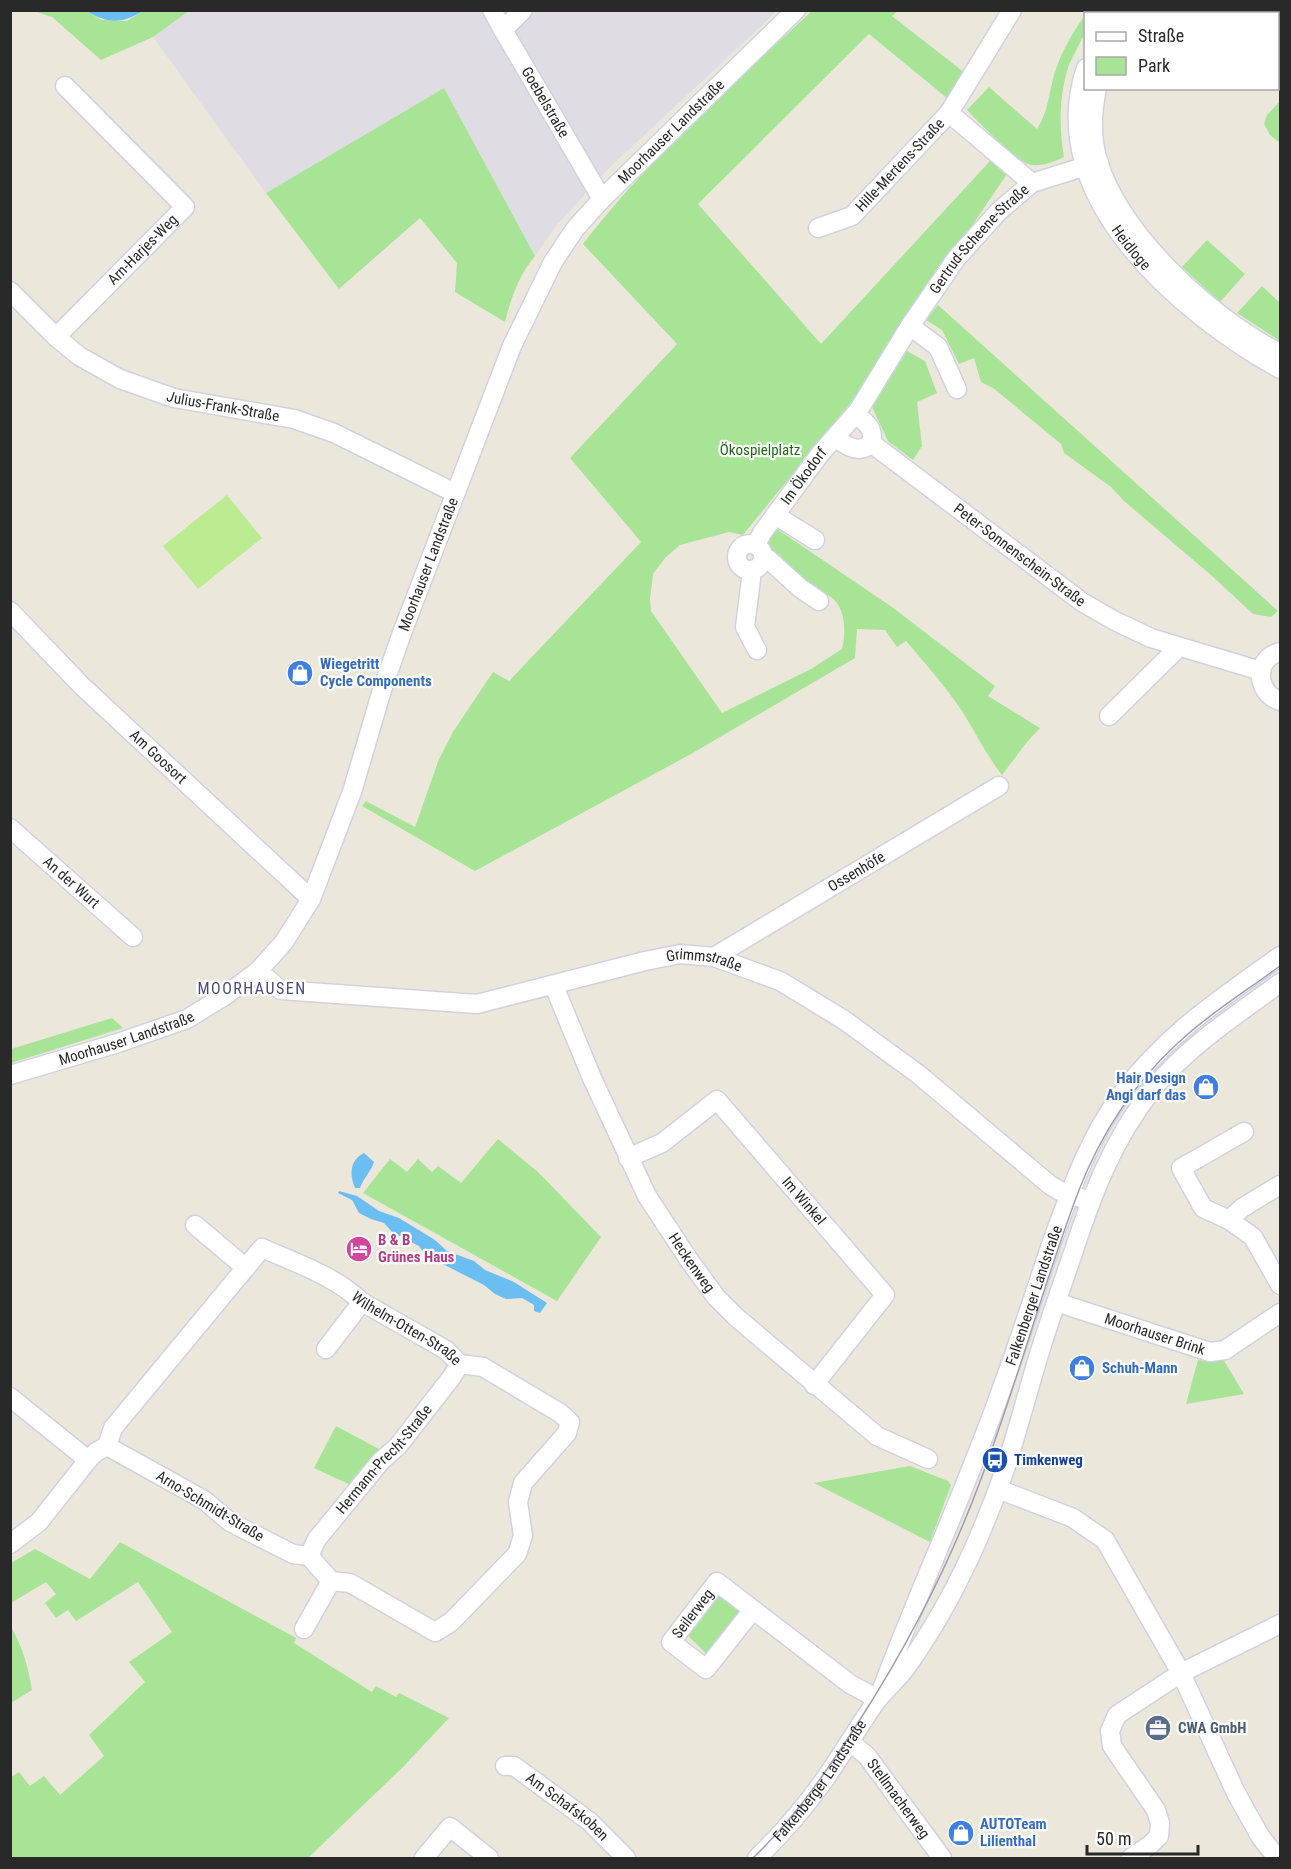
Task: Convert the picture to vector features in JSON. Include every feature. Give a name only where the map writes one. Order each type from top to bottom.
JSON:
[{"type":"street","name":"Goebelstraße","points":[[492,10],[602,199]]},
{"type":"street","points":[[503,30],[523,10]]},
{"type":"street","name":"Moorhauser Landstraße","points":[[10,1075],[118,1043],[187,1019],[226,995],[258,971],[284,942],[311,899],[352,792],[382,690],[402,633],[455,493],[512,346],[553,262],[570,237],[602,199],[796,10]]},
{"type":"street","name":"Hille-Mertens-Straße","points":[[818,228],[852,216],[949,113],[1012,10]]},
{"type":"street","name":"Heidloge","points":[[1084,75],[1079,92],[1077,127],[1105,211],[1155,275],[1188,307],[1215,328],[1281,369]]},
{"type":"street","name":"Arn-Harjes-Weg","points":[[56,337],[185,207],[65,86]]},
{"type":"street","name":"Heidloge","points":[[1097,90],[1093,120],[1095,144],[1091,164],[1119,205],[1158,257],[1209,306],[1254,338],[1281,353]]},
{"type":"street","name":"Hille-Mertens-Straße","points":[[949,113],[1032,183]]},
{"type":"street","name":"Gertrud-Scheene-Straße","points":[[836,438],[855,415],[910,326],[957,259],[998,212],[1032,183],[1091,164]]},
{"type":"street","name":"Julius-Frank-Straße","points":[[10,291],[56,337],[79,356],[120,379],[174,398],[294,418],[334,433],[455,493]]},
{"type":"street","points":[[910,326],[938,347],[957,388]]},
{"type":"street","points":[[836,438],[857,449],[864,449],[871,443],[873,433],[870,426],[855,415]]},
{"type":"street","name":"Im Ökodorf","points":[[757,650],[745,627],[756,558],[775,515],[820,454],[836,438]]},
{"type":"street","name":"Peter-Sonnenschein-Straße","points":[[871,443],[1082,602],[1131,630],[1178,648],[1261,671]]},
{"type":"street","name":"Im Ökodorf","points":[[775,515],[814,540]]},
{"type":"street","points":[[756,558],[768,559],[800,588],[819,601]]},
{"type":"street","name":"Am Goosort","points":[[10,611],[82,686],[311,899]]},
{"type":"street","points":[[1109,716],[1178,648]]},
{"type":"street","points":[[1281,652],[1269,657],[1260,677],[1264,690],[1274,699],[1281,701]]},
{"type":"street","name":"Ossenhöfe","points":[[714,957],[999,786]]},
{"type":"street","name":"An der Wurt","points":[[10,828],[133,937]]},
{"type":"street","name":"Grimmstraße","points":[[258,971],[281,990],[477,1004],[554,986],[645,960],[680,954],[714,957],[780,981],[844,1020],[918,1074],[1050,1185],[1090,1201]]},
{"type":"street","name":"Falkenberger Landstraße","points":[[878,1699],[966,1484],[1069,1194],[1098,1131],[1119,1097],[1142,1069],[1184,1026],[1281,956]]},
{"type":"street","name":"Falkenberger Landstraße","points":[[757,1858],[799,1814],[878,1699],[906,1668],[932,1627],[974,1546],[998,1490],[1056,1302],[1090,1201],[1112,1150],[1152,1089],[1195,1046],[1281,983]]},
{"type":"street","name":"Heckenweg","points":[[554,986],[646,1196],[716,1297],[814,1385],[877,1436],[928,1459]]},
{"type":"street","name":"Im Winkel","points":[[628,1158],[662,1143],[717,1101],[885,1295],[814,1385]]},
{"type":"street","points":[[1244,1132],[1181,1168],[1203,1208],[1229,1220],[1253,1237],[1281,1285]]},
{"type":"street","points":[[1229,1220],[1242,1208],[1280,1185]]},
{"type":"street","points":[[195,1225],[246,1268]]},
{"type":"street","name":"Wilhelm-Otten-Straße","points":[[10,1544],[39,1522],[88,1460],[107,1446],[113,1428],[262,1248],[351,1291],[362,1302],[446,1350],[460,1364],[483,1367],[560,1413],[570,1422],[567,1433],[523,1483],[518,1502],[523,1536],[517,1554],[451,1622],[435,1632],[350,1583],[331,1581]]},
{"type":"street","points":[[326,1349],[362,1302]]},
{"type":"street","name":"Moorhauser Brink","points":[[1056,1302],[1210,1352],[1225,1350],[1281,1314]]},
{"type":"street","name":"Hermann-Precht-Straße","points":[[309,1556],[317,1539],[381,1461],[398,1446],[460,1364]]},
{"type":"street","points":[[10,1397],[88,1460]]},
{"type":"street","name":"Arno-Schmidt-Straße","points":[[107,1446],[204,1500],[230,1522],[293,1554],[309,1556]]},
{"type":"street","points":[[998,1490],[1073,1518],[1105,1540],[1181,1673],[1236,1793],[1260,1836],[1277,1858]]},
{"type":"street","points":[[304,1629],[331,1581],[309,1556]]},
{"type":"street","name":"Seilerweg","points":[[752,1611],[706,1669],[671,1641],[717,1582],[850,1684],[878,1699]]},
{"type":"street","points":[[1131,1858],[1150,1845],[1158,1836],[1160,1823],[1156,1810],[1112,1746],[1110,1731],[1117,1715],[1181,1673],[1281,1624]]},
{"type":"street","name":"Stellmacherweg","points":[[850,1742],[867,1756],[942,1858]]},
{"type":"street","name":"Am Schafskoben","points":[[505,1766],[514,1766],[589,1821],[626,1858]]},
{"type":"street","points":[[424,1858],[450,1827],[489,1858]]},
{"type":"shaded area","points":[[189,10],[777,11],[610,167],[556,226],[535,256],[444,88],[266,193],[153,37]]},
{"type":"green space","points":[[34,11],[86,11],[102,20],[127,21],[143,11],[189,11],[153,37],[101,60],[52,17]]},
{"type":"green space","name":"Ökospielplatz","points":[[812,11],[898,11],[892,16],[965,73],[947,98],[869,34],[698,204],[821,344],[991,160],[1007,174],[861,390],[743,535],[729,532],[680,545],[665,558],[653,574],[651,611],[722,713],[811,669],[842,649],[844,621],[840,608],[828,595],[802,581],[776,556],[766,539],[774,527],[892,607],[995,686],[988,696],[1040,728],[1002,775],[956,702],[906,641],[897,647],[885,630],[857,629],[855,658],[691,754],[475,871],[362,806],[366,801],[415,827],[439,759],[453,732],[493,672],[509,681],[641,542],[570,458],[677,344],[583,244],[664,152],[722,94]]},
{"type":"green space","points":[[1084,17],[1084,34],[1068,68],[1061,101],[1061,135],[1064,157],[1041,165],[1032,165],[1018,158],[999,142],[967,110],[989,87],[1037,129],[1044,115],[1059,62]]},
{"type":"green space","points":[[444,88],[535,256],[516,287],[505,322],[455,292],[457,263],[420,218],[339,289],[266,193]]},
{"type":"green space","points":[[1280,101],[1280,143],[1270,135],[1264,124],[1267,115]]},
{"type":"green space","points":[[1207,240],[1245,274],[1220,302],[1182,267]]},
{"type":"green space","points":[[1262,286],[1280,303],[1280,341],[1237,313]]},
{"type":"green space","points":[[938,305],[1278,611],[1271,617],[1253,614],[1111,487],[1064,453],[1061,444],[993,388],[981,382],[974,358],[959,364],[942,330],[926,320]]},
{"type":"green space","points":[[907,351],[925,361],[937,393],[917,402],[922,446],[913,460],[888,441],[872,407]]},
{"type":"green space","points":[[227,495],[262,538],[198,589],[163,546]]},
{"type":"green space","points":[[112,1018],[123,1028],[11,1063],[11,1049]]},
{"type":"green space","points":[[498,1139],[538,1172],[601,1237],[557,1301],[363,1193],[390,1159],[407,1172],[418,1159],[432,1172],[438,1166],[461,1183]]},
{"type":"green space","points":[[1223,1359],[1244,1394],[1186,1404],[1198,1360],[1210,1362]]},
{"type":"green space","points":[[336,1426],[379,1449],[353,1486],[314,1468]]},
{"type":"green space","points":[[910,1466],[948,1481],[951,1485],[930,1542],[814,1483]]},
{"type":"green space","points":[[120,1542],[296,1638],[294,1643],[372,1692],[376,1686],[396,1697],[399,1693],[449,1718],[403,1767],[308,1858],[11,1858],[11,1777],[19,1772],[30,1786],[44,1776],[60,1795],[104,1756],[89,1735],[145,1682],[129,1662],[172,1632],[138,1582],[76,1621],[68,1610],[56,1618],[45,1603],[56,1594],[46,1582],[11,1603],[11,1563],[35,1549],[90,1579]]},
{"type":"green space","points":[[720,1592],[742,1609],[708,1655],[688,1636]]},
{"type":"green space","points":[[11,1627],[25,1657],[32,1690],[11,1703]]},
{"type":"water","points":[[143,10],[128,18],[115,21],[86,11]]},
{"type":"water","points":[[364,1153],[374,1162],[360,1188],[355,1188],[352,1178],[353,1163]]},
{"type":"water","points":[[339,1191],[357,1196],[379,1211],[399,1218],[435,1240],[447,1251],[474,1261],[485,1270],[514,1282],[547,1303],[540,1313],[534,1311],[534,1305],[522,1298],[506,1299],[495,1294],[484,1285],[425,1255],[419,1246],[392,1232],[384,1223],[359,1213],[352,1200],[338,1193]]},
{"type":"tram line","points":[[753,1858],[798,1809],[849,1737],[896,1661],[942,1572],[969,1510],[994,1443],[1079,1190],[1108,1130],[1147,1075],[1178,1043],[1215,1012],[1280,966]]},
{"type":"place","name":"Wiegetritt Cycle Components","points":[[300,673]]},
{"type":"place","name":"Hair Design Angi darf das","points":[[1206,1087]]},
{"type":"place","name":"B & B Grünes Haus","points":[[359,1249]]},
{"type":"place","name":"Schuh-Mann","points":[[1082,1368]]},
{"type":"place","name":"Timkenweg","points":[[995,1460]]},
{"type":"place","name":"CWA GmbH","points":[[1158,1728]]},
{"type":"place","name":"AUTOTeam Lilienthal","points":[[961,1833]]},
{"type":"district","name":"MOORHAUSEN","points":[[252,988]]}]
